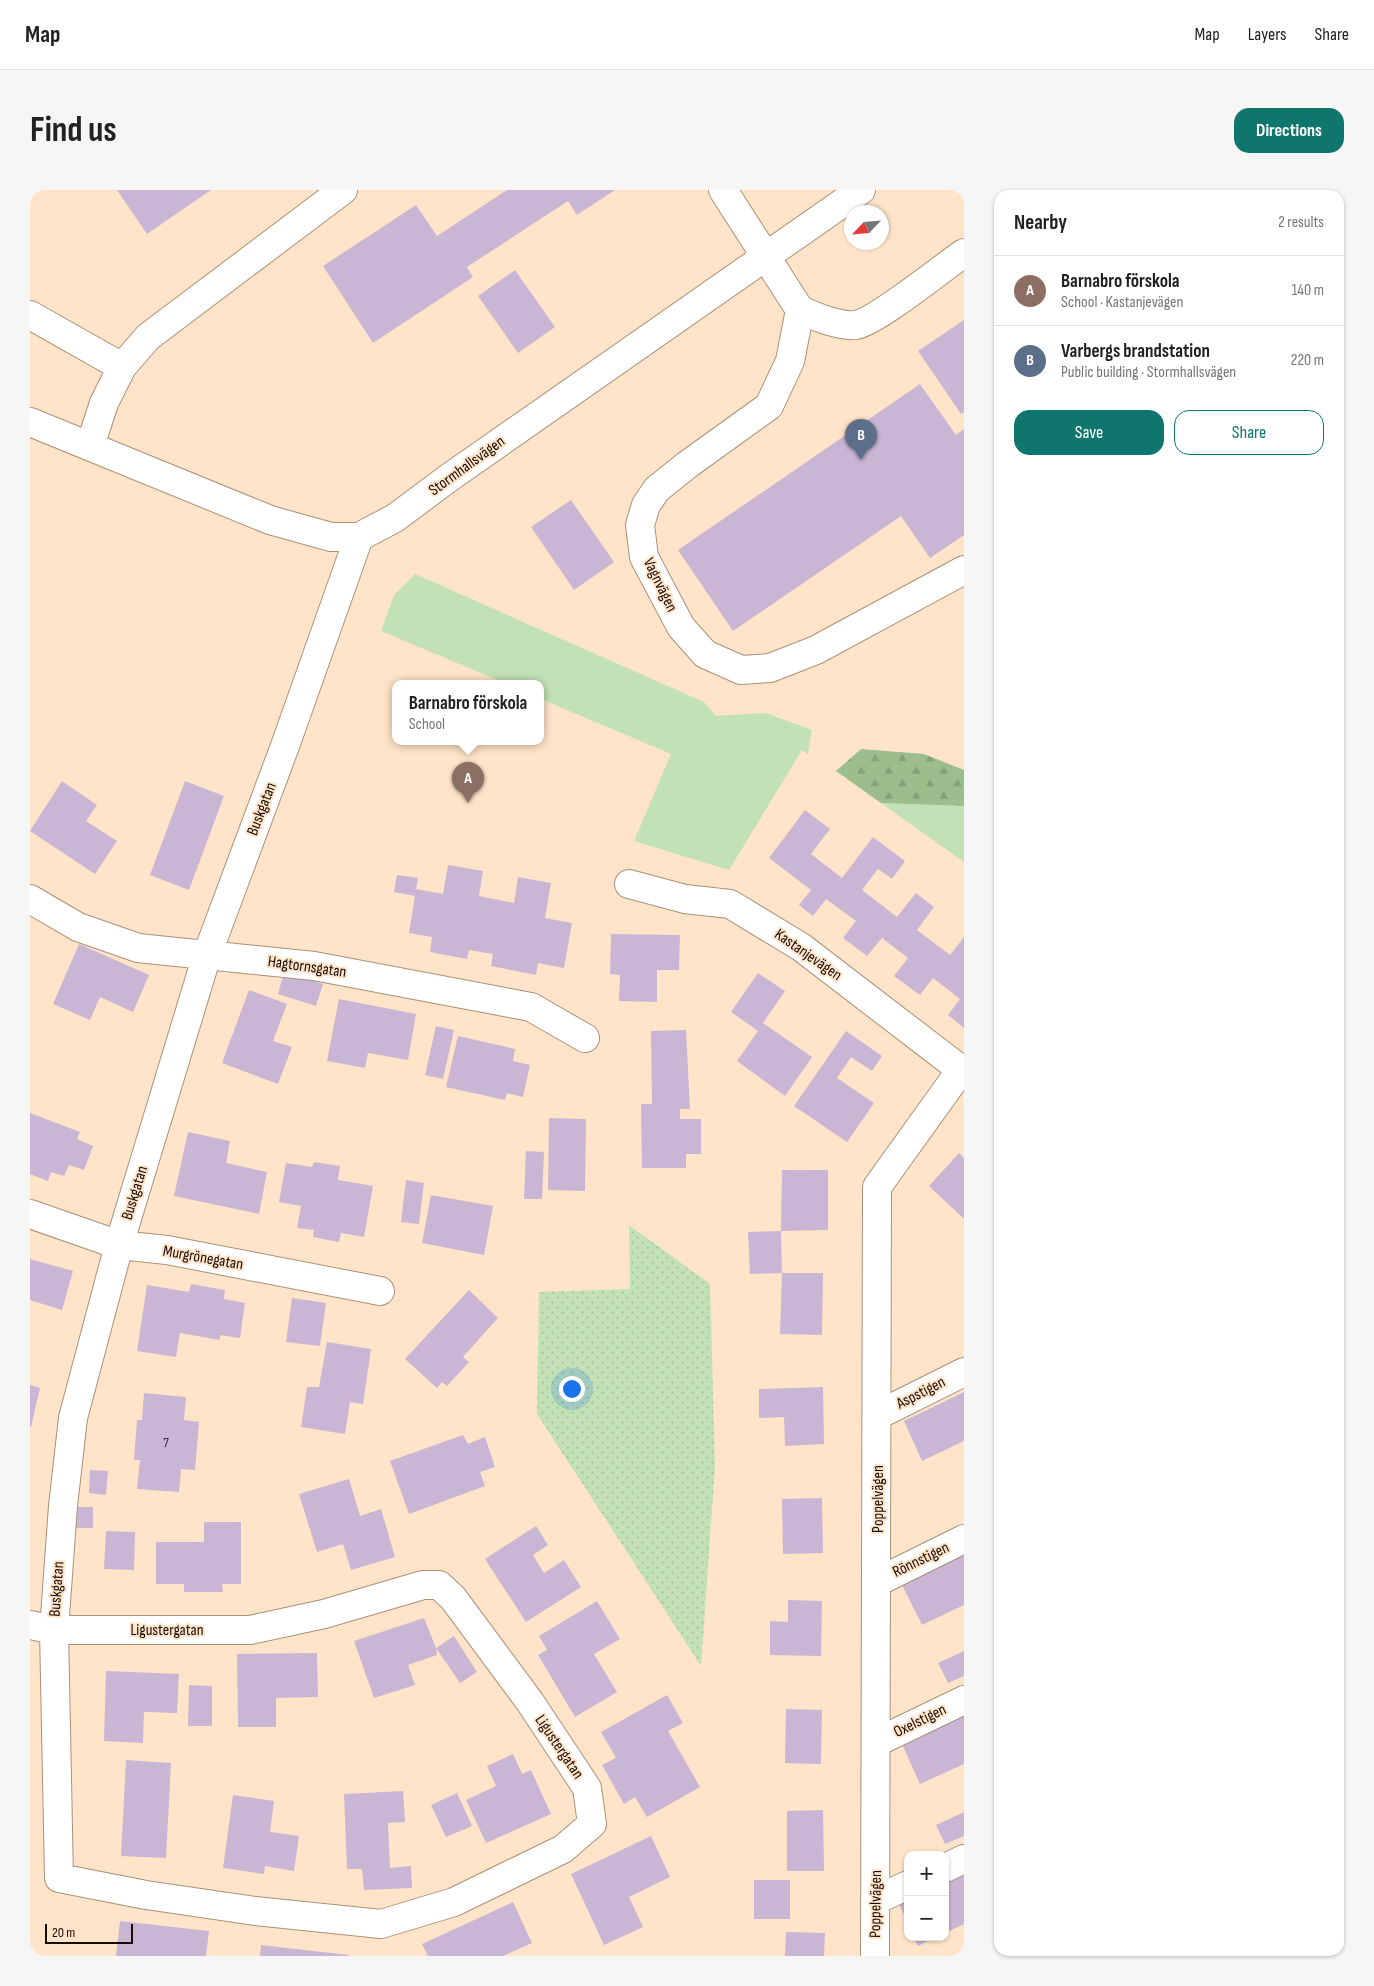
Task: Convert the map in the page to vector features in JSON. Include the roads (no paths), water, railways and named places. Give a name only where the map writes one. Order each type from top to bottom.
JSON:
[{"type":"street","points":[[90,446],[104,403],[122,367],[148,337],[344,190]]},
{"type":"street","points":[[723,190],[800,310],[832,322],[855,325],[874,317],[964,253]]},
{"type":"street","name":"Stormhallsvägen","points":[[30,422],[270,520],[331,537],[358,537],[395,518],[450,477],[860,190]]},
{"type":"street","name":"Vagnvägen","points":[[800,310],[790,361],[769,406],[672,477],[657,490],[646,505],[640,525],[644,557],[681,627],[705,654],[741,670],[770,668],[816,650],[964,570]]},
{"type":"street","points":[[30,315],[122,367]]},
{"type":"street","name":"Buskgatan","points":[[59,1878],[42,1628],[63,1506],[73,1418],[120,1245],[207,954],[285,746],[358,537]]},
{"type":"street","name":"Kastanjevägen","points":[[630,884],[685,900],[730,904],[801,947],[963,1071]]},
{"type":"street","name":"Hagtornsgatan","points":[[30,898],[78,927],[138,948],[314,966],[532,1008],[585,1038]]},
{"type":"street","name":"Poppelvägen","points":[[875,1956],[878,1415],[877,1187],[963,1071]]},
{"type":"street","name":"Murgrönegatan","points":[[30,1214],[120,1245],[167,1250],[380,1291]]},
{"type":"street","name":"Aspstigen","points":[[878,1415],[964,1372]]},
{"type":"street","name":"Rönnstigen","points":[[877,1582],[964,1539]]},
{"type":"street","name":"Ligustergatan","points":[[42,1628],[250,1630],[324,1614],[423,1585],[439,1585],[453,1598],[530,1702],[587,1788],[592,1824],[563,1849],[454,1902],[381,1924],[255,1910],[155,1896],[59,1878]]},
{"type":"street","name":"Oxelstigen","points":[[877,1742],[964,1700]]},
{"type":"street","points":[[949,1866],[964,1859]]},
{"type":"street","points":[[876,1900],[904,1887]]},
{"type":"place","name":"Varbergs brandstation","points":[[861,460]]},
{"type":"place","name":"Barnabro förskola","points":[[468,803]]}]
